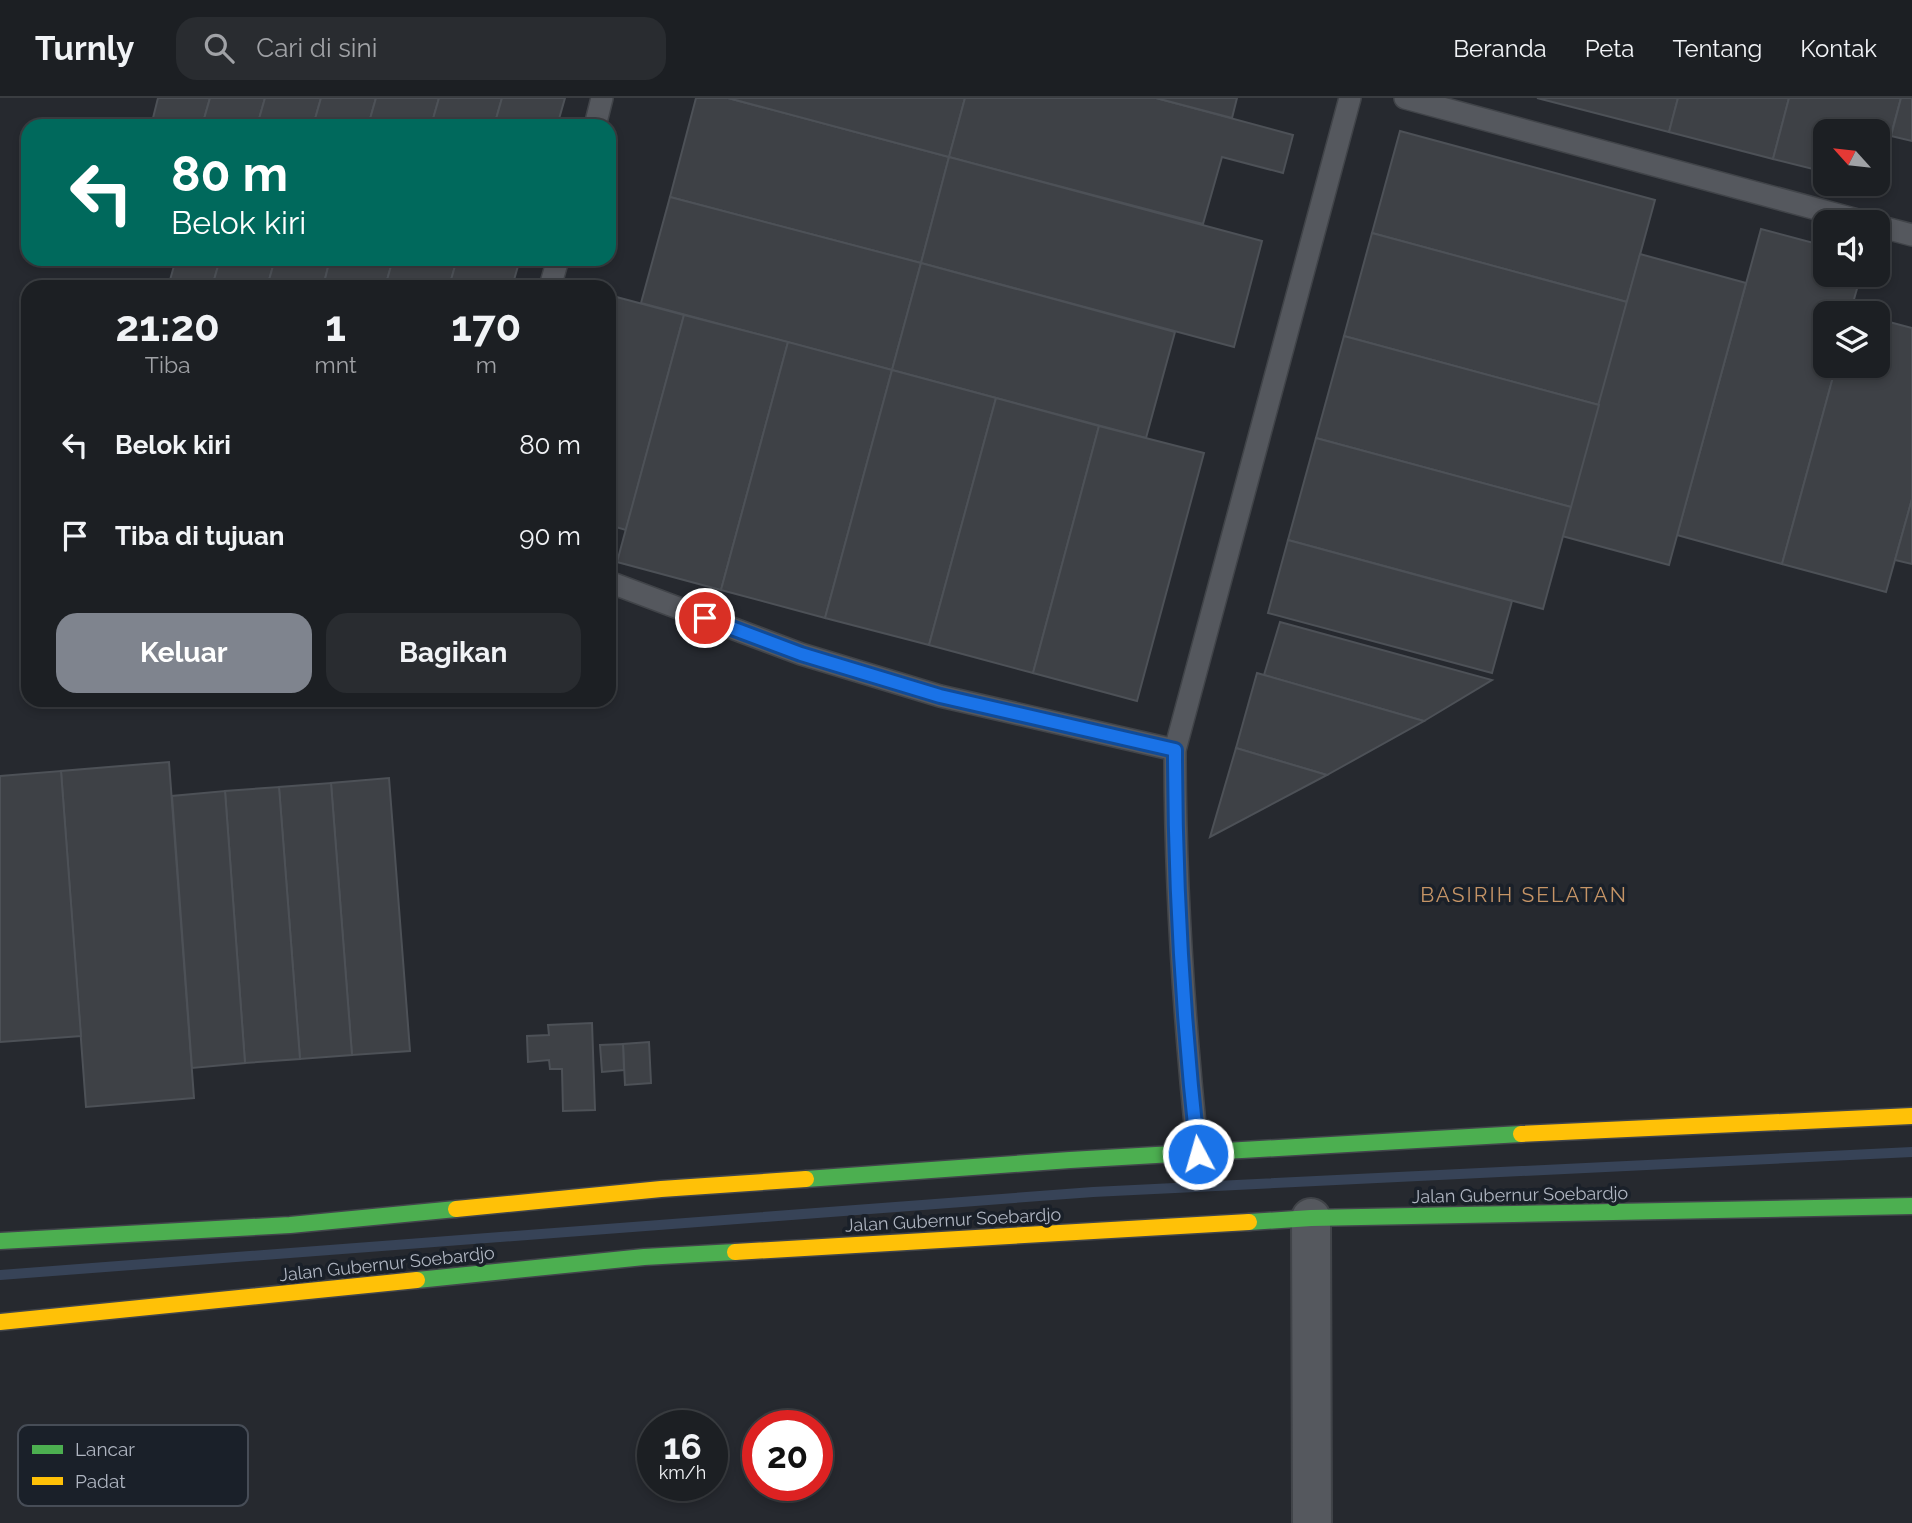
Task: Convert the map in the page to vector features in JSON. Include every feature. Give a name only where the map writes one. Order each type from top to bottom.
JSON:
[{"type":"highway","points":[[0,1241],[290,1225],[661,1189],[1056,1161],[1466,1136],[1912,1116]]},
{"type":"highway","name":"Jalan Gubernur Soebardjo","points":[[0,1322],[644,1257],[1311,1218],[1912,1206]]},
{"type":"street","points":[[1311,1218],[1312,1523]]},
{"type":"lane","points":[[597,119],[602,98]]},
{"type":"lane","points":[[1198,1154],[1188,1061],[1175,858],[1175,750],[1350,98]]},
{"type":"lane","points":[[1405,98],[1820,210]]},
{"type":"lane","points":[[1890,229],[1912,235]]},
{"type":"lane","points":[[616,585],[801,654],[940,696],[1175,750]]},
{"type":"building","points":[[158,98],[210,98],[204,119],[153,119]]},
{"type":"building","points":[[210,98],[265,98],[259,119],[204,119]]},
{"type":"building","points":[[265,98],[321,98],[315,119],[259,119]]},
{"type":"building","points":[[321,98],[376,98],[370,119],[315,119]]},
{"type":"building","points":[[376,98],[439,98],[433,119],[370,119]]},
{"type":"building","points":[[439,98],[502,98],[496,119],[433,119]]},
{"type":"building","points":[[502,98],[565,98],[559,119],[496,119]]},
{"type":"building","points":[[696,98],[728,98],[949,157],[921,263],[670,197]]},
{"type":"building","points":[[728,98],[965,98],[949,157]]},
{"type":"building","points":[[965,98],[1156,98],[1293,135],[1283,173],[1222,157],[1203,224],[949,157]]},
{"type":"building","points":[[1156,98],[1237,98],[1232,118]]},
{"type":"building","points":[[1537,98],[1678,98],[1669,132]]},
{"type":"building","points":[[1678,98],[1789,98],[1773,159],[1669,132]]},
{"type":"building","points":[[1789,98],[1901,98],[1890,138],[1890,119],[1813,119],[1813,169],[1773,159]]},
{"type":"building","points":[[1901,98],[1912,98],[1912,141],[1891,136]]},
{"type":"building","points":[[1400,131],[1655,200],[1627,302],[1372,233]]},
{"type":"building","points":[[949,157],[1262,241],[1234,347],[921,263]]},
{"type":"building","points":[[670,197],[921,263],[892,370],[641,303]]},
{"type":"building","points":[[1761,229],[1813,243],[1813,287],[1858,287],[1853,301],[1813,301],[1813,378],[1833,378],[1782,564],[1677,535]]},
{"type":"building","points":[[1372,233],[1627,302],[1599,405],[1344,336]]},
{"type":"building","points":[[1640,254],[1746,283],[1669,565],[1562,536]]},
{"type":"building","points":[[921,263],[1175,332],[1146,438],[892,370]]},
{"type":"building","points":[[174,266],[218,266],[214,280],[170,280]]},
{"type":"building","points":[[218,266],[273,266],[269,280],[214,280]]},
{"type":"building","points":[[273,266],[328,266],[325,280],[269,280]]},
{"type":"building","points":[[328,266],[391,266],[387,280],[325,280]]},
{"type":"building","points":[[391,266],[455,266],[451,280],[387,280]]},
{"type":"building","points":[[455,266],[518,266],[514,280],[451,280]]},
{"type":"building","points":[[616,297],[684,315],[626,530],[616,527]]},
{"type":"building","points":[[684,315],[788,342],[721,590],[617,562]]},
{"type":"building","points":[[1890,322],[1912,328],[1912,499],[1886,592],[1782,564],[1833,378],[1890,378]]},
{"type":"building","points":[[1344,336],[1599,405],[1571,507],[1316,438]]},
{"type":"building","points":[[788,342],[892,370],[825,618],[721,590]]},
{"type":"building","points":[[892,370],[996,398],[929,645],[825,618]]},
{"type":"building","points":[[996,398],[1099,426],[1033,673],[929,645]]},
{"type":"building","points":[[1099,426],[1204,453],[1137,701],[1033,673]]},
{"type":"building","points":[[1316,438],[1571,507],[1543,609],[1288,540]]},
{"type":"building","points":[[1912,499],[1912,564],[1895,560]]},
{"type":"building","points":[[1288,540],[1512,601],[1492,673],[1268,613]]},
{"type":"building","points":[[1280,622],[1492,680],[1424,721],[1264,675]]},
{"type":"building","points":[[1257,673],[1424,721],[1327,775],[1236,748]]},
{"type":"building","points":[[1236,748],[1327,775],[1210,837]]},
{"type":"building","points":[[169,762],[194,1098],[86,1107],[61,771]]},
{"type":"building","points":[[61,771],[81,1036],[0,1042],[0,776]]},
{"type":"building","points":[[389,778],[410,1051],[352,1055],[331,783]]},
{"type":"building","points":[[331,783],[352,1055],[300,1059],[279,787]]},
{"type":"building","points":[[279,787],[300,1059],[245,1063],[225,791]]},
{"type":"building","points":[[225,791],[245,1063],[192,1068],[172,796]]},
{"type":"building","points":[[592,1023],[595,1110],[563,1111],[562,1069],[550,1069],[549,1060],[528,1062],[527,1036],[549,1035],[548,1025]]},
{"type":"building","points":[[649,1042],[651,1083],[625,1085],[623,1044]]},
{"type":"building","points":[[623,1044],[624,1070],[602,1072],[600,1045]]},
{"type":"waterway","points":[[0,1275],[1093,1192],[1912,1152]]},
{"type":"traffic: fast","points":[[806,1179],[1070,1160],[1521,1134]]},
{"type":"traffic: fast","points":[[1249,1222],[1311,1218],[1912,1206]]},
{"type":"traffic: fast","points":[[0,1241],[290,1225],[456,1209]]},
{"type":"traffic: fast","points":[[417,1280],[644,1257],[735,1252]]},
{"type":"traffic: slow","points":[[1521,1134],[1912,1116]]},
{"type":"traffic: slow","points":[[456,1209],[661,1189],[806,1179]]},
{"type":"traffic: slow","points":[[735,1252],[1249,1222]]},
{"type":"traffic: slow","points":[[0,1322],[417,1280]]},
{"type":"district","name":"BASIRIH SELATAN","points":[[1524,895]]},
{"type":"route","points":[[705,618],[801,654],[940,696],[1175,750],[1175,858],[1188,1061],[1198,1154]]}]
